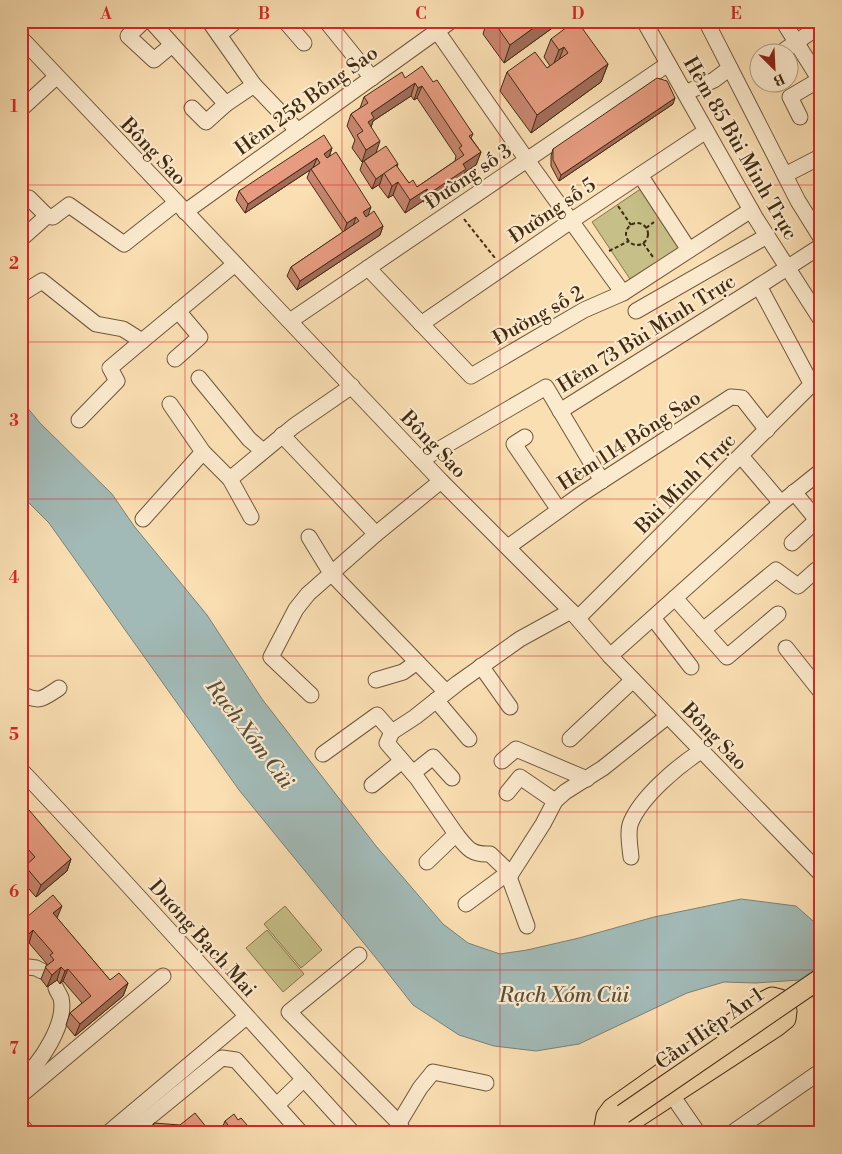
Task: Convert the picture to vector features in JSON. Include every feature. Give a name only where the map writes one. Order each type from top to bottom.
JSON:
[{"type":"main road","name":"Cầu Hiệp Ân 1","points":[[602,1131],[623,1114],[821,978]]},
{"type":"main road","points":[[772,997],[780,998],[787,1011],[786,1019],[776,1027],[626,1125],[602,1131],[606,1116],[612,1108],[762,1002],[772,997]]},
{"type":"street","points":[[144,21],[128,36],[154,60],[172,45]]},
{"type":"street","points":[[151,21],[226,104]]},
{"type":"street","points":[[209,21],[254,85],[298,131]]},
{"type":"street","points":[[219,35],[236,21]]},
{"type":"street","points":[[286,21],[304,43]]},
{"type":"street","points":[[326,21],[372,78]]},
{"type":"street","name":"Hẻm 258 Bông Sao","points":[[47,216],[53,217],[69,205],[124,244],[298,131],[372,78],[433,26],[451,21]]},
{"type":"street","name":"Hẻm 85 Bùi Minh Trực","points":[[644,21],[767,236],[821,320]]},
{"type":"street","points":[[706,21],[785,175],[821,238]]},
{"type":"street","points":[[783,21],[796,42],[821,25]]},
{"type":"street","points":[[433,26],[623,293]]},
{"type":"street","name":"Bông Sao","points":[[21,38],[420,460],[574,614],[610,656],[820,873]]},
{"type":"street","points":[[800,48],[820,81],[790,97],[800,118]]},
{"type":"street","name":"Đường số 3","points":[[290,321],[668,64]]},
{"type":"street","points":[[685,93],[714,80],[730,68]]},
{"type":"street","points":[[21,109],[56,77]]},
{"type":"street","points":[[192,108],[206,122],[226,104],[254,85]]},
{"type":"street","name":"Đường số 5","points":[[421,324],[706,131]]},
{"type":"street","points":[[785,175],[818,158]]},
{"type":"street","points":[[640,175],[689,250]]},
{"type":"street","points":[[21,198],[24,200],[29,198],[47,216],[21,238]]},
{"type":"street","name":"Đường số 2","points":[[368,268],[471,376],[584,310],[623,293],[752,210]]},
{"type":"street","points":[[636,311],[767,236]]},
{"type":"street","points":[[759,286],[821,246]]},
{"type":"street","points":[[79,420],[117,381],[110,368],[235,264]]},
{"type":"street","points":[[24,287],[42,281],[96,324],[123,329],[142,341]]},
{"type":"street","name":"Hẻm 73 Bùi Minh Trực","points":[[560,411],[759,286],[816,380]]},
{"type":"street","points":[[176,359],[200,337],[178,311]]},
{"type":"street","points":[[199,378],[249,439],[263,451]]},
{"type":"street","name":"Bùi Minh Trực","points":[[392,732],[520,639],[574,614],[741,456],[816,380]]},
{"type":"street","points":[[230,479],[282,435],[352,386]]},
{"type":"street","points":[[420,460],[546,387],[602,481]]},
{"type":"street","name":"Hẻm 114 Bông Sao","points":[[508,548],[559,510],[731,397],[742,398],[767,430]]},
{"type":"street","points":[[170,404],[203,452],[230,479],[252,517]]},
{"type":"street","points":[[282,435],[376,534]]},
{"type":"street","points":[[525,437],[514,444],[559,510]]},
{"type":"street","points":[[143,519],[203,452]]},
{"type":"street","points":[[741,456],[781,503]]},
{"type":"street","points":[[610,656],[781,503],[821,471]]},
{"type":"street","points":[[311,695],[271,657],[296,609],[308,594],[331,573],[441,481]]},
{"type":"street","points":[[792,543],[817,520],[794,492]]},
{"type":"street","points":[[309,537],[331,573],[417,662],[469,739]]},
{"type":"street","points":[[703,630],[776,570],[798,586],[816,570]]},
{"type":"street","points":[[675,598],[727,657],[778,614]]},
{"type":"street","points":[[653,618],[691,667]]},
{"type":"street","points":[[786,648],[821,692]]},
{"type":"street","points":[[376,680],[403,672],[417,662]]},
{"type":"street","points":[[482,666],[510,707]]},
{"type":"street","points":[[570,739],[633,680]]},
{"type":"street","points":[[21,694],[37,700],[42,699],[59,688]]},
{"type":"street","points":[[323,754],[377,715],[392,732],[388,743],[413,773],[466,847],[474,854],[490,854],[510,875],[527,926]]},
{"type":"street","points":[[466,904],[501,878],[510,875],[543,824],[555,801],[565,792],[587,779],[668,716]]},
{"type":"street","points":[[502,761],[516,748],[587,779]]},
{"type":"street","points":[[631,857],[630,824],[642,804],[680,765],[701,750]]},
{"type":"street","points":[[413,773],[433,757],[452,778]]},
{"type":"street","points":[[372,785],[402,760]]},
{"type":"street","name":"Dương Bạch Mai","points":[[21,770],[180,940],[246,1017],[353,1133]]},
{"type":"street","points":[[507,793],[520,777],[555,801]]},
{"type":"street","points":[[427,862],[456,834]]},
{"type":"street","points":[[359,954],[289,1012],[402,1128],[420,1088],[433,1072],[486,1084]]},
{"type":"street","points":[[21,966],[36,968],[42,971]]},
{"type":"street","points":[[21,1095],[163,976]]},
{"type":"street","points":[[21,1079],[30,1072],[44,1055],[53,1037],[59,1021],[61,1004],[56,988]]},
{"type":"street","points":[[108,1133],[246,1017]]},
{"type":"street","points":[[130,1133],[222,1058],[236,1060],[301,1133]]},
{"type":"street","points":[[732,1133],[821,1070]]},
{"type":"street","points":[[277,1105],[304,1079]]},
{"type":"street","points":[[678,1104],[698,1133]]},
{"type":"street","points":[[21,1125],[28,1133]]},
{"type":"path","points":[[611,194],[631,225]]},
{"type":"path","points":[[456,209],[503,267]]},
{"type":"path","points":[[637,223],[646,228],[647,237],[643,243],[636,244],[627,238],[626,231],[631,225],[637,223]]},
{"type":"path","points":[[598,257],[629,241]]},
{"type":"path","points":[[643,243],[661,268]]},
{"type":"shaded area","points":[[642,188],[682,248],[632,282],[592,222]]},
{"type":"shaded area","points":[[285,906],[322,950],[301,968],[264,924]]},
{"type":"shaded area","points":[[267,930],[304,974],[283,992],[246,948]]},
{"type":"water","name":"Rạch Xóm Củi","points":[[21,400],[40,423],[112,494],[134,526],[207,615],[262,699],[376,846],[443,924],[468,943],[500,954],[527,950],[654,917],[741,899],[796,906],[821,928],[821,1007],[799,980],[756,983],[724,982],[687,993],[579,1044],[536,1051],[494,1046],[459,1035],[413,1005],[239,790],[49,523],[21,495]]},
{"type":"building","points":[[493,21],[543,21],[510,45]]},
{"type":"building","points":[[577,21],[608,64],[537,115],[507,72],[535,52],[547,68],[568,53],[564,47],[559,50],[551,39]]},
{"type":"building","points":[[422,66],[433,82],[437,80],[473,134],[469,136],[481,152],[463,164],[466,169],[430,193],[427,189],[410,200],[398,182],[392,186],[384,173],[396,165],[409,183],[413,180],[417,187],[464,155],[459,148],[462,146],[422,86],[418,88],[415,83],[371,113],[374,118],[368,122],[380,141],[366,150],[357,135],[363,131],[351,114],[368,103],[364,97],[402,72],[405,78]]},
{"type":"building","points":[[657,78],[667,81],[675,98],[561,175],[553,160],[553,149]]},
{"type":"building","points":[[324,135],[332,148],[324,154],[327,158],[336,152],[371,207],[363,212],[366,217],[374,211],[383,226],[300,281],[291,267],[359,221],[356,217],[347,223],[311,169],[320,163],[317,158],[248,204],[239,191]]},
{"type":"building","points":[[386,146],[398,164],[376,179],[364,161]]},
{"type":"building","points":[[23,803],[71,859],[41,885],[25,866],[35,857],[21,841],[21,804]]},
{"type":"building","points":[[53,895],[62,906],[53,913],[110,980],[119,973],[128,983],[80,1024],[70,1013],[91,996],[68,969],[65,971],[61,967],[52,975],[45,967],[54,960],[50,955],[53,953],[33,930],[21,941],[21,922]]},
{"type":"building","points":[[195,1113],[211,1133],[153,1133],[154,1123],[180,1125]]},
{"type":"building","points":[[234,1114],[238,1120],[241,1118],[254,1133],[224,1133],[230,1128],[225,1121]]}]
